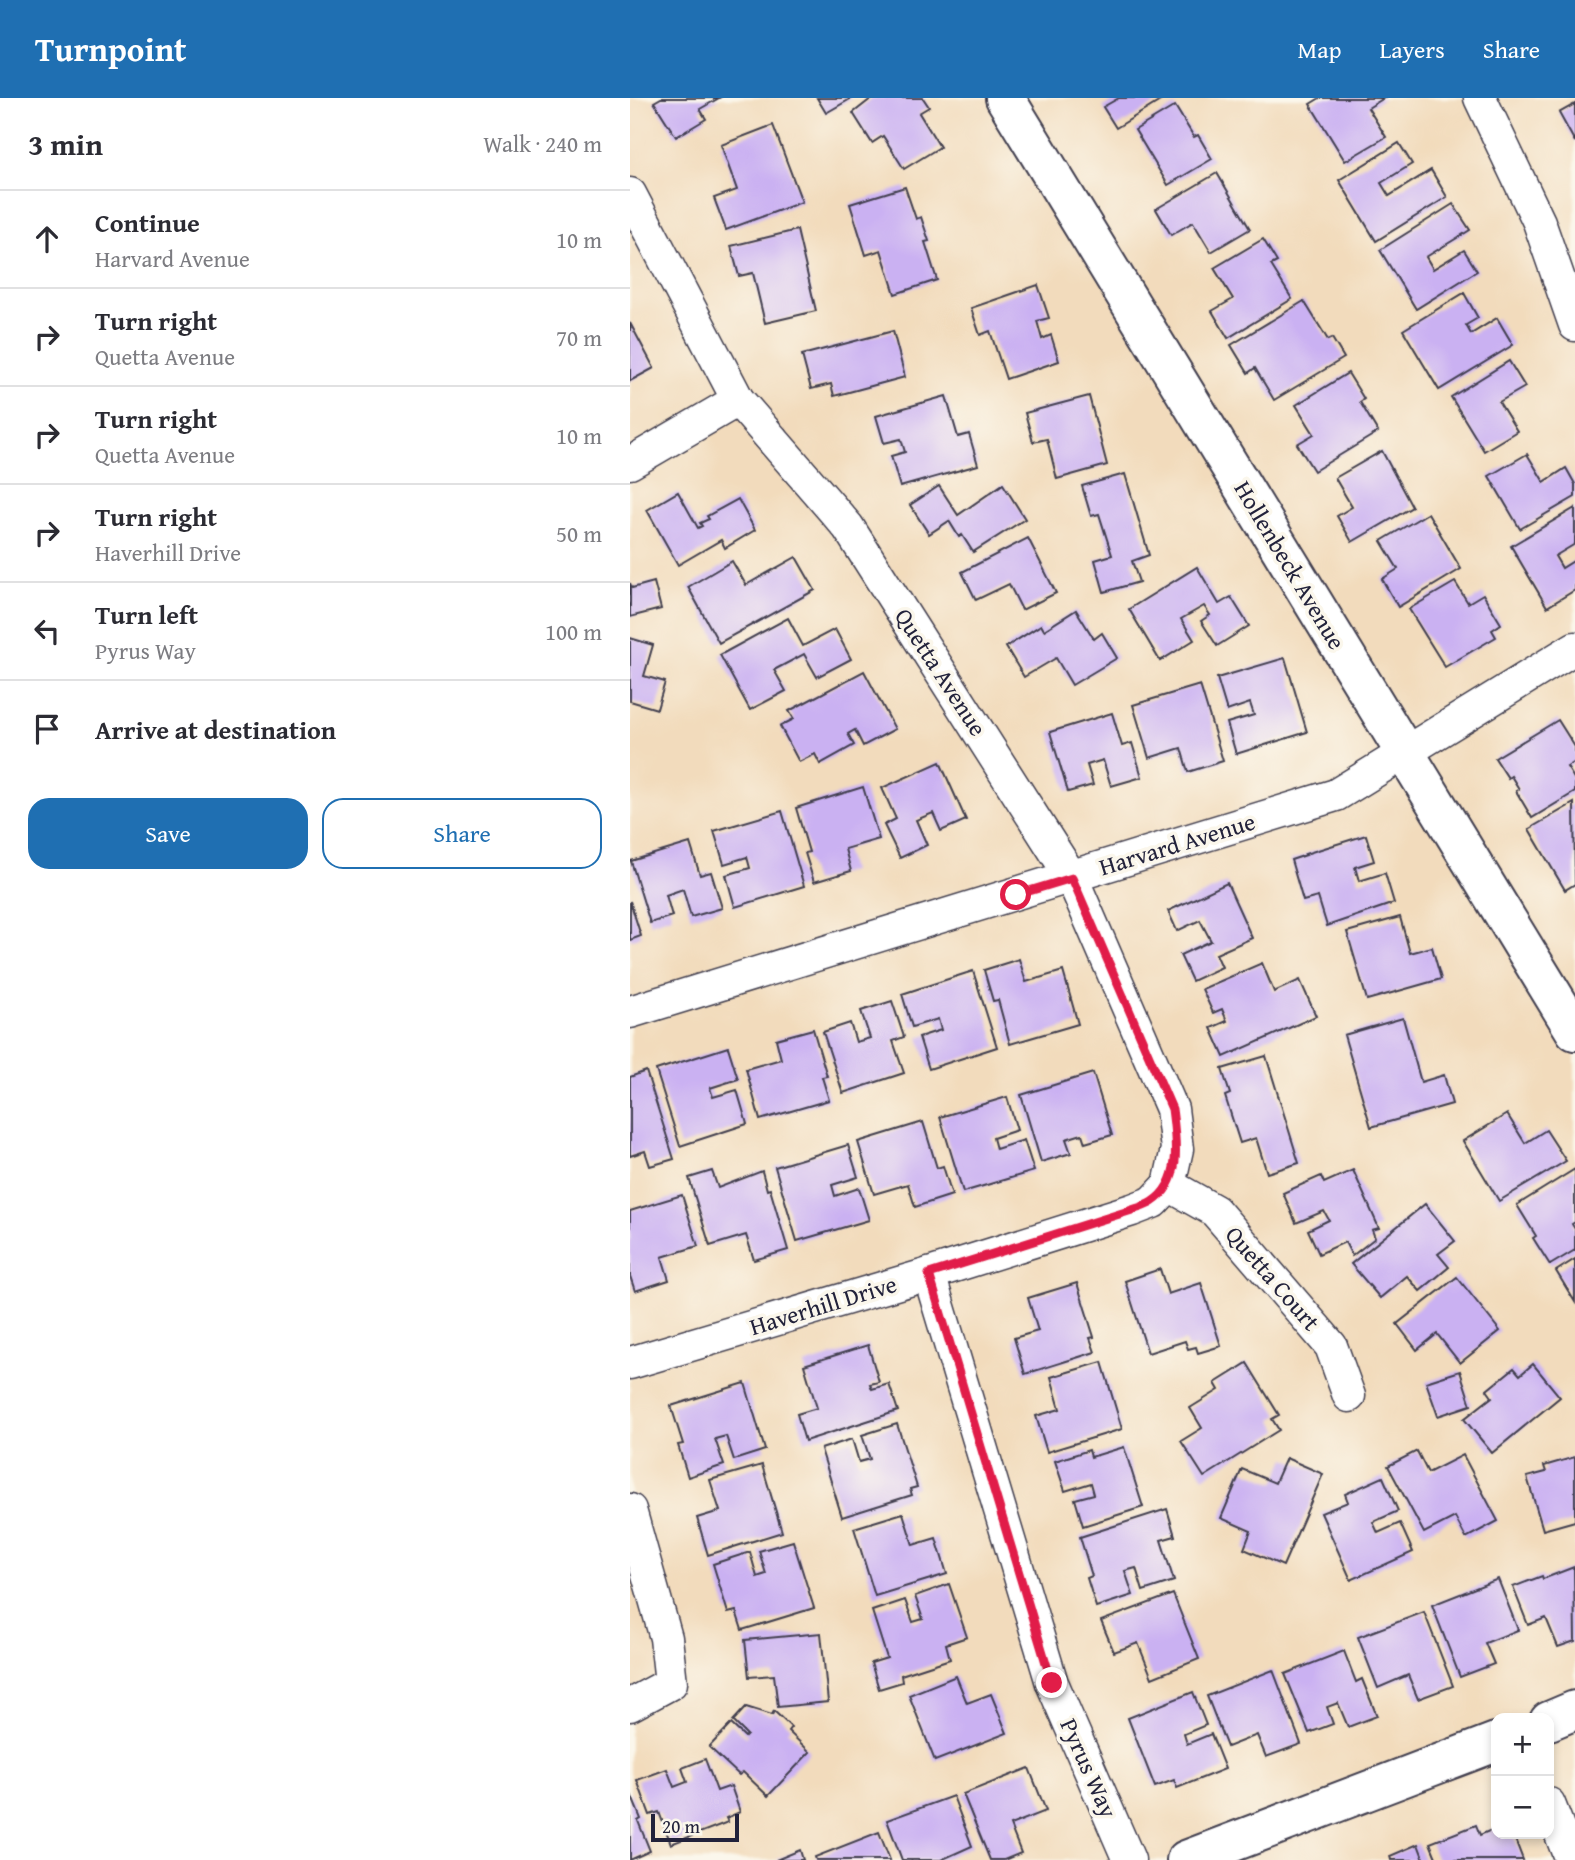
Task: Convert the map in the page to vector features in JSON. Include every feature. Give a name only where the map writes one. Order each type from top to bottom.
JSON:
[{"type":"street","name":"Hollenbeck Avenue","points":[[1005,98],[1575,1031]]},
{"type":"street","points":[[1480,98],[1539,222],[1575,325]]},
{"type":"street","name":"Quetta Avenue","points":[[630,194],[738,400],[848,527],[1072,878],[1172,1109],[1177,1149],[1169,1185]]},
{"type":"street","points":[[630,463],[738,400]]},
{"type":"street","name":"Harvard Avenue","points":[[630,1012],[1336,795],[1575,648]]},
{"type":"street","name":"Haverhill Drive","points":[[630,1363],[1132,1210],[1153,1202],[1169,1185]]},
{"type":"street","name":"Quetta Court","points":[[1169,1185],[1215,1211],[1331,1346],[1349,1395]]},
{"type":"street","name":"Pyrus Way","points":[[929,1274],[1052,1683],[1129,1860]]},
{"type":"street","points":[[630,1510],[666,1637],[671,1683],[630,1705]]},
{"type":"street","points":[[1554,1719],[1575,1710]]},
{"type":"street","points":[[1186,1860],[1491,1744]]},
{"type":"street","points":[[1554,1817],[1571,1860]]},
{"type":"building","points":[[661,98],[719,98],[700,109],[706,119],[676,137],[654,102]]},
{"type":"building","points":[[817,98],[852,98],[826,113]]},
{"type":"building","points":[[872,98],[923,98],[929,107],[919,113],[940,147],[904,169],[883,136],[872,143],[853,113]]},
{"type":"building","points":[[1119,98],[1165,98],[1116,128],[1103,107]]},
{"type":"building","points":[[1320,98],[1384,98],[1368,108],[1386,137],[1345,161],[1310,104]]},
{"type":"building","points":[[1575,104],[1575,142],[1559,113]]},
{"type":"building","points":[[1175,106],[1194,137],[1198,135],[1212,159],[1168,185],[1135,130]]},
{"type":"building","points":[[773,125],[802,202],[726,230],[714,198],[737,190],[721,145]]},
{"type":"building","points":[[1399,143],[1412,164],[1381,183],[1389,196],[1431,170],[1447,197],[1376,241],[1339,180]]},
{"type":"building","points":[[1217,173],[1250,229],[1211,252],[1193,222],[1171,235],[1156,209]]},
{"type":"building","points":[[905,187],[916,219],[921,217],[929,241],[925,242],[937,280],[895,294],[881,250],[866,255],[850,204]]},
{"type":"building","points":[[1453,204],[1470,230],[1426,257],[1433,269],[1464,250],[1477,271],[1416,309],[1380,250]]},
{"type":"building","points":[[797,230],[816,311],[765,323],[753,273],[739,276],[731,246]]},
{"type":"building","points":[[1263,239],[1277,262],[1271,265],[1292,299],[1228,338],[1212,311],[1233,299],[1214,268]]},
{"type":"building","points":[[1038,285],[1049,318],[1037,321],[1042,339],[1051,335],[1059,361],[1006,379],[990,331],[980,335],[971,308]]},
{"type":"building","points":[[1464,293],[1478,318],[1466,325],[1471,334],[1497,318],[1513,345],[1439,390],[1403,330]]},
{"type":"building","points":[[1304,301],[1328,340],[1332,338],[1344,358],[1274,400],[1255,368],[1248,373],[1231,345]]},
{"type":"building","points":[[630,323],[654,368],[630,381]]},
{"type":"building","points":[[893,331],[905,377],[834,396],[831,384],[811,389],[802,355]]},
{"type":"building","points":[[1509,361],[1525,387],[1499,402],[1517,431],[1484,451],[1451,397]]},
{"type":"building","points":[[1348,373],[1364,399],[1360,402],[1378,432],[1314,471],[1297,444],[1314,434],[1296,405]]},
{"type":"building","points":[[946,396],[958,437],[969,434],[978,465],[900,487],[891,456],[905,452],[901,439],[884,443],[876,416]]},
{"type":"building","points":[[1089,396],[1107,465],[1057,479],[1047,439],[1033,442],[1025,413]]},
{"type":"building","points":[[1382,451],[1412,507],[1352,542],[1337,516],[1352,507],[1335,478]]},
{"type":"building","points":[[1527,454],[1544,482],[1566,468],[1575,484],[1575,497],[1520,529],[1489,476]]},
{"type":"building","points":[[1125,474],[1149,555],[1132,561],[1139,582],[1104,592],[1095,560],[1112,555],[1099,514],[1091,516],[1082,486]]},
{"type":"building","points":[[1003,484],[1025,519],[973,552],[949,521],[929,534],[910,505],[939,486],[958,515]]},
{"type":"building","points":[[678,492],[698,528],[702,526],[700,523],[709,519],[707,516],[738,499],[755,530],[725,548],[721,540],[678,565],[647,510]]},
{"type":"building","points":[[1575,508],[1575,544],[1555,556],[1562,568],[1575,560],[1575,590],[1547,607],[1511,546]]},
{"type":"building","points":[[1428,513],[1461,569],[1398,607],[1382,579],[1398,569],[1381,541]]},
{"type":"building","points":[[1028,538],[1056,593],[1022,610],[1009,584],[976,600],[962,572]]},
{"type":"building","points":[[796,557],[815,590],[719,643],[688,587],[732,561],[746,585]]},
{"type":"building","points":[[1197,567],[1219,604],[1231,597],[1249,626],[1217,646],[1201,621],[1210,615],[1204,606],[1181,619],[1194,640],[1160,661],[1129,609]]},
{"type":"building","points":[[654,582],[661,609],[630,617],[630,583],[632,588]]},
{"type":"building","points":[[1455,582],[1468,603],[1483,594],[1501,624],[1492,630],[1496,637],[1445,667],[1409,609]]},
{"type":"building","points":[[1076,610],[1094,639],[1102,633],[1117,658],[1072,685],[1056,658],[1024,677],[1006,647],[1041,625],[1044,630]]},
{"type":"building","points":[[788,618],[803,646],[835,629],[851,659],[817,677],[804,654],[774,670],[786,691],[750,710],[720,655]]},
{"type":"building","points":[[630,638],[653,645],[644,676],[665,682],[657,709],[630,701]]},
{"type":"building","points":[[1285,658],[1307,732],[1236,754],[1227,723],[1254,715],[1250,703],[1227,711],[1217,678]]},
{"type":"building","points":[[864,671],[895,729],[863,746],[855,730],[848,734],[854,745],[820,764],[815,754],[799,762],[780,726],[794,719],[789,711]]},
{"type":"building","points":[[1200,685],[1223,761],[1188,772],[1181,748],[1149,758],[1133,705]]},
{"type":"building","points":[[1112,713],[1122,746],[1132,743],[1142,777],[1111,786],[1103,760],[1087,765],[1093,785],[1068,792],[1050,732]]},
{"type":"building","points":[[1558,720],[1575,747],[1575,762],[1567,767],[1575,780],[1575,792],[1532,818],[1516,791],[1519,789],[1511,776],[1508,778],[1495,758]]},
{"type":"building","points":[[940,762],[966,820],[941,831],[933,813],[916,820],[927,845],[900,858],[884,825],[896,819],[882,788]]},
{"type":"building","points":[[863,787],[879,839],[845,849],[851,871],[814,882],[805,853],[809,852],[796,808]]},
{"type":"building","points":[[1574,803],[1575,884],[1565,890],[1529,829]]},
{"type":"building","points":[[782,811],[804,886],[735,907],[726,875],[750,868],[747,857],[724,864],[714,831]]},
{"type":"building","points":[[1366,835],[1374,861],[1355,867],[1359,881],[1385,873],[1394,903],[1327,926],[1318,897],[1303,901],[1291,860]]},
{"type":"building","points":[[690,843],[700,875],[711,872],[722,908],[691,917],[683,889],[666,895],[672,916],[650,923],[631,861]]},
{"type":"building","points":[[1227,883],[1252,938],[1216,954],[1222,967],[1192,981],[1180,955],[1211,941],[1200,920],[1177,931],[1168,911]]},
{"type":"building","points":[[630,901],[641,936],[630,940]]},
{"type":"building","points":[[1400,917],[1410,953],[1432,947],[1441,979],[1367,1000],[1347,932]]},
{"type":"building","points":[[1019,959],[1026,982],[1063,971],[1078,1024],[1010,1044],[998,1000],[993,1001],[984,970]]},
{"type":"building","points":[[1262,963],[1274,992],[1300,980],[1316,1016],[1224,1057],[1211,1028],[1227,1021],[1222,1009],[1213,1013],[1202,989]]},
{"type":"building","points":[[973,971],[997,1047],[929,1069],[919,1037],[941,1030],[938,1019],[912,1027],[902,994]]},
{"type":"building","points":[[892,1001],[904,1037],[893,1041],[904,1073],[843,1093],[823,1032],[850,1023],[856,1042],[870,1038],[861,1011]]},
{"type":"building","points":[[1403,1018],[1421,1082],[1444,1075],[1452,1104],[1371,1127],[1344,1035]]},
{"type":"building","points":[[813,1029],[827,1076],[822,1077],[829,1100],[760,1120],[746,1069],[781,1059],[776,1039]]},
{"type":"building","points":[[728,1047],[738,1079],[710,1088],[713,1097],[737,1090],[747,1124],[680,1146],[656,1070]]},
{"type":"building","points":[[1266,1056],[1299,1163],[1267,1173],[1256,1138],[1240,1143],[1225,1096],[1230,1094],[1222,1069]]},
{"type":"building","points":[[646,1071],[674,1159],[650,1166],[645,1151],[630,1156],[630,1077]]},
{"type":"building","points":[[1093,1073],[1112,1135],[1085,1143],[1082,1134],[1066,1139],[1071,1153],[1041,1162],[1021,1095]]},
{"type":"building","points":[[1007,1097],[1017,1130],[993,1138],[996,1149],[1024,1140],[1034,1171],[963,1192],[940,1117]]},
{"type":"building","points":[[1507,1114],[1525,1143],[1546,1130],[1566,1161],[1499,1201],[1463,1141]]},
{"type":"building","points":[[923,1122],[937,1168],[943,1166],[952,1195],[915,1207],[908,1184],[874,1194],[858,1142]]},
{"type":"building","points":[[848,1145],[858,1177],[832,1185],[835,1196],[859,1188],[869,1220],[797,1241],[775,1167]]},
{"type":"building","points":[[1575,1169],[1575,1222],[1572,1224],[1575,1229],[1575,1250],[1550,1265],[1517,1205]]},
{"type":"building","points":[[1353,1170],[1379,1228],[1372,1230],[1375,1238],[1352,1256],[1345,1242],[1319,1254],[1308,1230],[1329,1220],[1324,1211],[1296,1223],[1283,1193],[1321,1176],[1324,1183]]},
{"type":"building","points":[[712,1171],[718,1188],[762,1171],[788,1250],[754,1260],[746,1235],[710,1246],[689,1178]]},
{"type":"building","points":[[682,1195],[698,1246],[662,1257],[669,1280],[635,1291],[630,1276],[630,1211]]},
{"type":"building","points":[[1425,1204],[1455,1241],[1438,1254],[1449,1267],[1420,1291],[1407,1276],[1380,1298],[1351,1264]]},
{"type":"building","points":[[1575,1259],[1575,1302],[1556,1271]]},
{"type":"building","points":[[1160,1269],[1168,1294],[1201,1283],[1221,1346],[1198,1353],[1196,1347],[1188,1349],[1185,1341],[1148,1353],[1125,1281]]},
{"type":"building","points":[[1457,1277],[1500,1331],[1460,1363],[1437,1334],[1417,1350],[1397,1324]]},
{"type":"building","points":[[1077,1283],[1094,1337],[1090,1338],[1095,1352],[1025,1374],[1014,1338],[1038,1331],[1028,1298]]},
{"type":"building","points":[[868,1345],[879,1382],[870,1384],[872,1389],[889,1384],[898,1411],[805,1441],[797,1414],[817,1408],[804,1365]]},
{"type":"building","points":[[1102,1362],[1122,1429],[1047,1452],[1036,1416],[1060,1409],[1051,1377]]},
{"type":"building","points":[[1247,1363],[1279,1415],[1272,1419],[1279,1430],[1204,1477],[1181,1441],[1202,1428],[1190,1408],[1219,1390],[1215,1383]]},
{"type":"building","points":[[1533,1364],[1560,1397],[1492,1453],[1464,1419],[1492,1397],[1487,1390],[1514,1368],[1520,1375]]},
{"type":"building","points":[[1460,1371],[1471,1405],[1438,1416],[1426,1382]]},
{"type":"building","points":[[745,1383],[765,1450],[734,1460],[726,1436],[715,1439],[724,1465],[688,1477],[678,1445],[683,1444],[671,1406]]},
{"type":"building","points":[[897,1424],[917,1487],[910,1489],[912,1495],[842,1517],[821,1449],[852,1439],[859,1462],[870,1459],[862,1435]]},
{"type":"building","points":[[1124,1447],[1143,1507],[1083,1526],[1075,1499],[1094,1494],[1091,1483],[1065,1491],[1055,1461],[1089,1450],[1091,1457]]},
{"type":"building","points":[[1417,1451],[1428,1473],[1463,1455],[1498,1521],[1466,1538],[1455,1517],[1424,1533],[1388,1466]]},
{"type":"building","points":[[1575,1457],[1575,1521],[1543,1530],[1527,1477],[1546,1472],[1544,1466]]},
{"type":"building","points":[[1286,1458],[1323,1474],[1283,1566],[1244,1549],[1251,1531],[1221,1518],[1242,1469],[1275,1483]]},
{"type":"building","points":[[762,1465],[782,1532],[708,1555],[697,1518],[720,1511],[710,1480]]},
{"type":"building","points":[[1383,1477],[1398,1511],[1373,1522],[1378,1533],[1400,1523],[1413,1552],[1351,1580],[1321,1513],[1348,1502],[1345,1494]]},
{"type":"building","points":[[1167,1509],[1175,1536],[1161,1540],[1174,1581],[1143,1591],[1136,1568],[1125,1571],[1133,1595],[1096,1607],[1087,1578],[1092,1576],[1080,1537]]},
{"type":"building","points":[[903,1513],[913,1545],[936,1538],[947,1574],[875,1596],[854,1528]]},
{"type":"building","points":[[793,1541],[814,1608],[742,1630],[736,1611],[728,1613],[713,1564],[750,1552],[757,1577],[766,1574],[759,1551]]},
{"type":"building","points":[[1574,1567],[1575,1641],[1558,1647],[1546,1618],[1528,1625],[1513,1587]]},
{"type":"building","points":[[1498,1579],[1518,1630],[1485,1643],[1494,1664],[1460,1677],[1432,1605]]},
{"type":"building","points":[[949,1584],[967,1637],[946,1644],[950,1659],[901,1675],[902,1682],[879,1689],[871,1663],[887,1658],[872,1611],[905,1600],[913,1622],[923,1619],[915,1596]]},
{"type":"building","points":[[1173,1594],[1199,1659],[1152,1678],[1138,1643],[1114,1652],[1101,1621]]},
{"type":"building","points":[[1424,1612],[1453,1686],[1418,1699],[1408,1675],[1378,1688],[1358,1637]]},
{"type":"building","points":[[821,1633],[828,1702],[778,1707],[774,1675],[749,1677],[745,1640]]},
{"type":"building","points":[[1344,1651],[1356,1682],[1362,1679],[1377,1716],[1348,1727],[1338,1703],[1327,1707],[1333,1724],[1309,1733],[1285,1674]]},
{"type":"building","points":[[1273,1670],[1301,1744],[1266,1757],[1257,1735],[1227,1747],[1207,1696]]},
{"type":"building","points":[[956,1676],[967,1703],[991,1694],[1007,1733],[935,1761],[909,1695]]},
{"type":"building","points":[[1193,1692],[1206,1725],[1184,1734],[1187,1744],[1211,1734],[1225,1769],[1177,1788],[1174,1780],[1155,1787],[1128,1718]]},
{"type":"building","points":[[746,1707],[772,1715],[774,1711],[791,1727],[788,1731],[810,1752],[768,1796],[743,1772],[739,1775],[709,1747],[731,1724],[745,1737],[747,1735],[733,1721]]},
{"type":"building","points":[[705,1759],[717,1791],[731,1786],[740,1812],[726,1818],[728,1822],[671,1844],[659,1812],[650,1815],[637,1780],[667,1769],[674,1787],[687,1782],[682,1768]]},
{"type":"building","points":[[1029,1768],[1046,1811],[1010,1825],[1021,1853],[1004,1860],[990,1860],[963,1794]]},
{"type":"building","points":[[630,1792],[650,1851],[630,1860]]},
{"type":"building","points":[[953,1796],[972,1846],[941,1860],[902,1860],[887,1820]]},
{"type":"building","points":[[1476,1825],[1480,1835],[1491,1830],[1491,1839],[1515,1839],[1523,1860],[1437,1860],[1430,1843]]},
{"type":"building","points":[[879,1832],[890,1860],[816,1860],[815,1857]]},
{"type":"building","points":[[1418,1844],[1424,1860],[1391,1860],[1390,1856]]},
{"type":"building","points":[[800,1850],[803,1860],[776,1860]]},
{"type":"route","points":[[1016,895],[1072,878],[1172,1109],[1177,1149],[1169,1185],[1153,1202],[929,1274],[1052,1683]]}]
